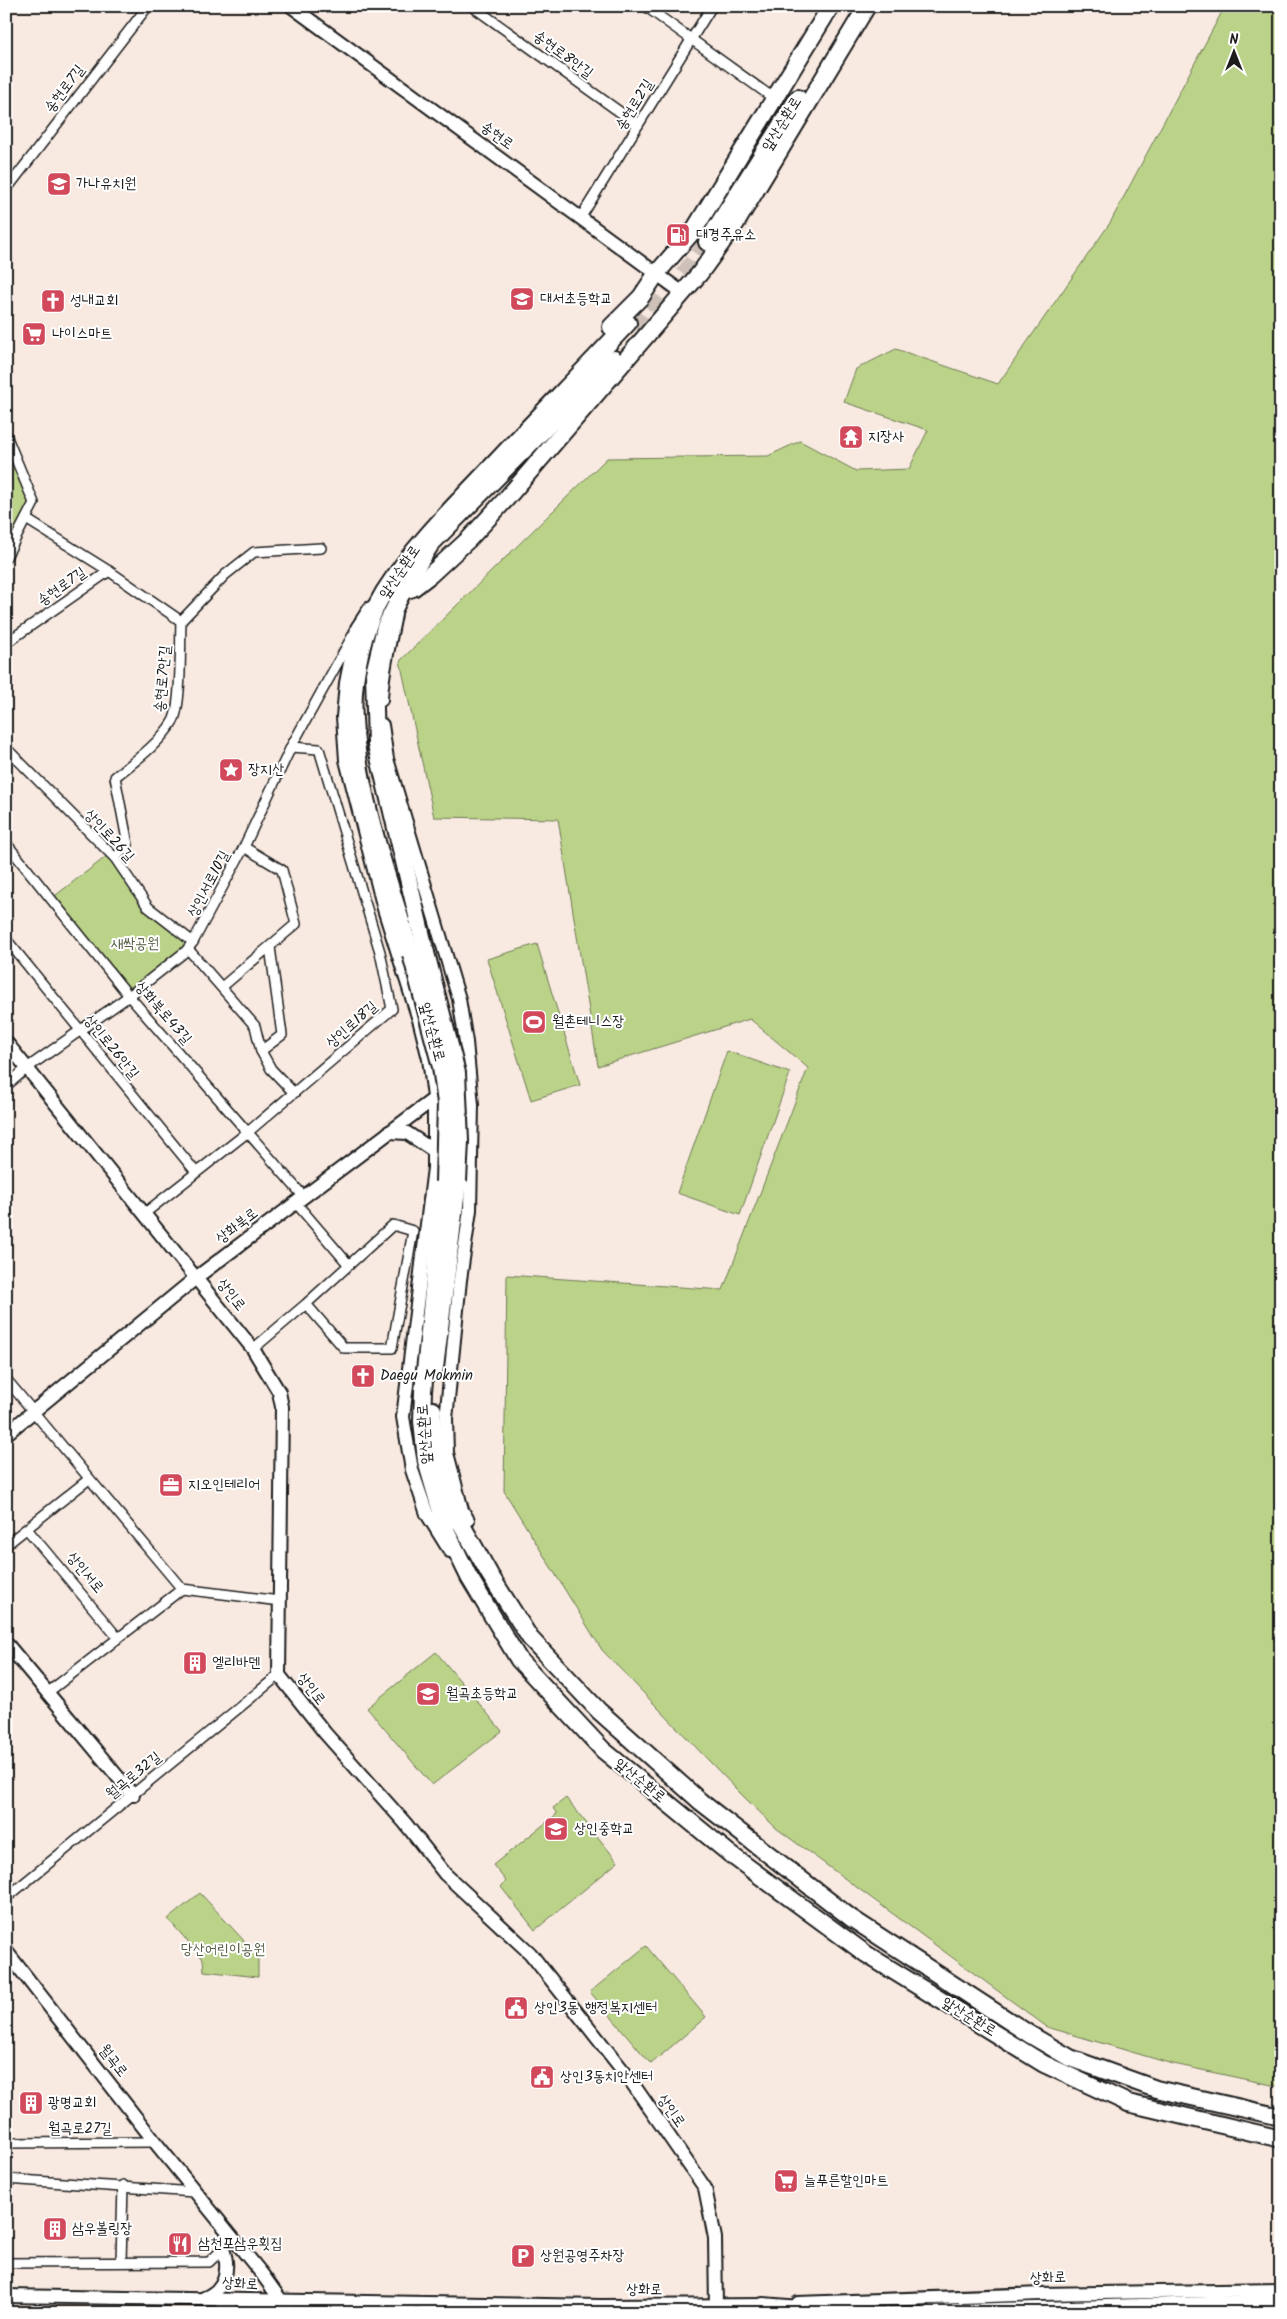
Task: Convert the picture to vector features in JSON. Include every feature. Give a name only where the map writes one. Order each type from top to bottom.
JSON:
[{"type":"highway","points":[[396,575],[399,562],[408,546],[578,361],[641,297],[657,273],[694,230],[776,100],[831,6]]},
{"type":"highway","name":"앞산순환로","points":[[841,6],[703,240],[856,6]]},
{"type":"highway","points":[[400,598],[430,575],[475,532],[640,345],[683,292],[736,223],[867,6]]},
{"type":"highway","name":"앞산순환로","points":[[419,954],[376,745],[374,673],[385,627],[432,544],[634,328],[425,535],[384,593],[363,641],[354,691],[354,719],[370,812],[419,954],[457,1073],[460,1141],[436,1364],[432,1420],[441,1476],[454,1511],[486,1569],[530,1638],[599,1711],[701,1802],[851,1918],[1029,2034],[1070,2058],[1156,2089],[1281,2117]]},
{"type":"highway","name":"앞산순환로","points":[[457,1178],[426,1347],[422,1422],[426,1462],[435,1499],[447,1532],[468,1577],[519,1660],[603,1750],[730,1854],[866,1954],[1044,2064],[1128,2104],[1281,2139]]},
{"type":"highway","points":[[932,2313],[1281,2303]]},
{"type":"highway","points":[[762,2306],[850,2313]]},
{"type":"main road","name":"송현로","points":[[291,6],[683,292]]},
{"type":"main road","points":[[384,593],[357,628],[346,683],[343,717],[346,760],[384,909],[420,1023],[429,1059],[434,1098],[434,1156],[403,1417],[412,1470],[427,1514],[468,1577]]},
{"type":"main road","points":[[400,598],[384,666],[381,698],[383,732],[387,759],[461,1009],[472,1105],[457,1178]]},
{"type":"main road","name":"상인로","points":[[6,1042],[197,1277],[253,1349],[280,1392],[282,1407],[279,1675],[325,1733],[405,1823],[445,1874],[530,1953],[628,2077],[705,2188],[715,2238],[716,2307]]},
{"type":"main road","name":"상화북로","points":[[6,1434],[197,1277],[434,1098],[468,1076]]},
{"type":"main road","points":[[389,1132],[407,1133],[434,1156],[454,1158],[465,1164],[457,1178]]},
{"type":"main road","points":[[6,1643],[132,1795]]},
{"type":"main road","name":"월곡로","points":[[6,1951],[194,2192],[262,2274],[286,2308]]},
{"type":"main road","points":[[204,2298],[213,2295],[224,2280],[228,2263],[222,2249]]},
{"type":"main road","name":"상화로","points":[[6,2296],[217,2298],[286,2308],[454,2303],[716,2307],[991,2296],[1281,2290]]},
{"type":"main road","points":[[217,2298],[233,2313]]},
{"type":"main road","points":[[441,2313],[454,2303]]},
{"type":"street","name":"송현로7길","points":[[6,190],[148,6]]},
{"type":"street","name":"송현로8안길","points":[[472,6],[638,125]]},
{"type":"street","points":[[644,6],[776,100]]},
{"type":"street","name":"송현로2길","points":[[581,217],[712,6]]},
{"type":"street","points":[[6,435],[34,503],[6,558]]},
{"type":"street","points":[[26,519],[109,571],[181,621],[225,575],[254,552],[321,548]]},
{"type":"street","name":"송현로7길","points":[[6,643],[109,571]]},
{"type":"street","name":"송현로7안길","points":[[115,858],[128,844],[115,778],[146,753],[174,720],[179,686],[181,621]]},
{"type":"street","name":"상인서로10길","points":[[6,1086],[79,1029],[129,996],[190,946],[244,848],[291,747],[357,628]]},
{"type":"street","name":"상인로18길","points":[[145,1213],[195,1171],[248,1132],[392,1009],[382,960],[319,749],[291,747]]},
{"type":"street","name":"상인로26길","points":[[6,748],[115,858],[148,907],[190,946],[255,1026],[261,1051],[271,1069],[294,1093]]},
{"type":"street","name":"상화북로43길","points":[[6,843],[129,996],[248,1132],[349,1265]]},
{"type":"street","points":[[222,986],[296,924],[288,886],[282,870],[244,848]]},
{"type":"street","name":"상인로26안길","points":[[6,939],[195,1171]]},
{"type":"street","points":[[261,1051],[282,1035],[270,947]]},
{"type":"street","points":[[253,1349],[393,1225],[413,1231],[392,1348],[344,1348],[306,1304]]},
{"type":"street","points":[[6,1379],[182,1589],[280,1601]]},
{"type":"street","points":[[6,1545],[89,1478]]},
{"type":"street","name":"상인서로","points":[[27,1529],[118,1638]]},
{"type":"street","points":[[47,1693],[182,1589]]},
{"type":"street","name":"월곡로32길","points":[[6,1898],[279,1675]]},
{"type":"street","name":"월곡로27길","points":[[6,2143],[155,2142]]},
{"type":"street","points":[[6,2178],[122,2185],[194,2192]]},
{"type":"street","points":[[121,2262],[122,2185]]},
{"type":"street","points":[[6,2263],[208,2262],[222,2249],[227,2232]]},
{"type":"green space","points":[[1225,6],[1281,6],[1281,2087],[1169,2063],[1047,2027],[776,1828],[602,1650],[504,1491],[507,1275],[723,1290],[808,1068],[750,1019],[598,1066],[558,819],[434,817],[400,661],[607,458],[768,456],[800,441],[856,471],[909,469],[928,430],[844,402],[856,369],[896,349],[998,384],[1110,223]]},
{"type":"green space","points":[[6,435],[34,503],[6,558]]},
{"type":"green space","name":"새싹공원","points":[[111,853],[148,907],[193,942],[129,996],[52,898]]},
{"type":"green space","name":"월촌테니스장","points":[[537,944],[580,1085],[531,1100],[487,959]]},
{"type":"green space","points":[[727,1051],[790,1073],[740,1215],[677,1193]]},
{"type":"green space","points":[[436,1652],[502,1731],[432,1785],[367,1708]]},
{"type":"green space","points":[[566,1798],[618,1862],[535,1930],[501,1887],[506,1881],[493,1865],[557,1814],[553,1808]]},
{"type":"green space","name":"당산어린이공원","points":[[200,1893],[258,1956],[258,1977],[204,1971],[203,1959],[168,1919]]},
{"type":"green space","points":[[646,1946],[706,2017],[651,2064],[590,1992]]},
{"type":"tunnel","points":[[640,332],[707,242]]},
{"type":"tunnel","points":[[628,323],[661,289]]},
{"type":"place","name":"가나유치원","points":[[59,184]]},
{"type":"place","name":"대경주유소","points":[[678,235]]},
{"type":"place","name":"대서초등학교","points":[[522,299]]},
{"type":"place","name":"성내교회","points":[[53,301]]},
{"type":"place","name":"나이스마트","points":[[34,334]]},
{"type":"place","name":"지장사","points":[[851,437]]},
{"type":"place","name":"장지산","points":[[231,770]]},
{"type":"place","name":"월촌테니스장","points":[[534,1022]]},
{"type":"place","name":"Daegu Mokmin","points":[[363,1376]]},
{"type":"place","name":"지오인테리어","points":[[171,1485]]},
{"type":"place","name":"엘리바덴","points":[[195,1663]]},
{"type":"place","name":"월곡초등학교","points":[[428,1694]]},
{"type":"place","name":"상인중학교","points":[[556,1829]]},
{"type":"place","name":"상인3동 행정복지센터","points":[[516,2008]]},
{"type":"place","name":"상인3동치안센터","points":[[542,2077]]},
{"type":"place","name":"광명교회","points":[[31,2103]]},
{"type":"place","name":"늘푸른할인마트","points":[[786,2181]]},
{"type":"place","name":"삼우볼링장","points":[[55,2229]]},
{"type":"place","name":"삼천포삼우횟집","points":[[180,2244]]},
{"type":"place","name":"상원공영주차장","points":[[523,2256]]}]
